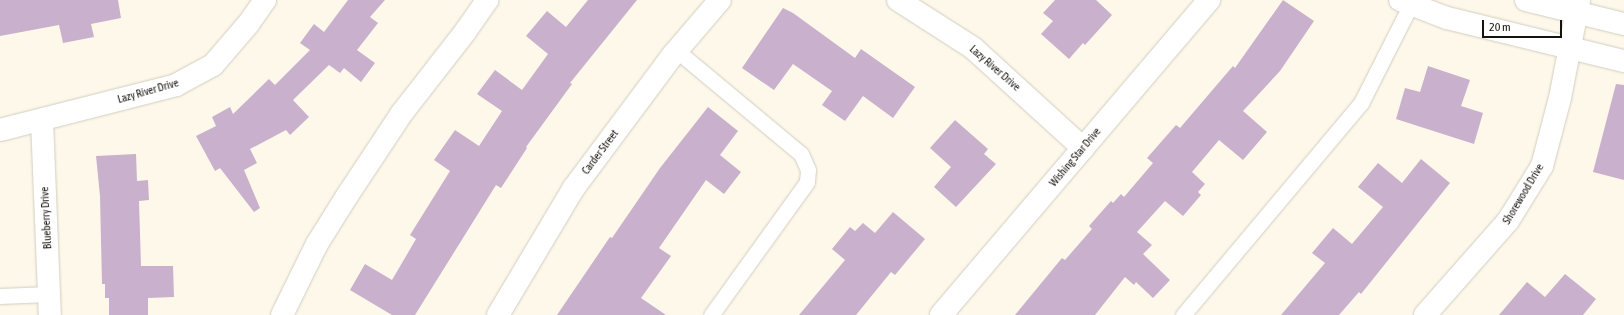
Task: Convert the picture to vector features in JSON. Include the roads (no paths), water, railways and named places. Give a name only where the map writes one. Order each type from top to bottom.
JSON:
[{"type":"street","name":"Lazy River Drive","points":[[0,130],[176,85],[213,65],[250,23],[265,0]]},
{"type":"street","points":[[282,315],[317,244],[347,196],[402,113],[465,32],[487,0]]},
{"type":"street","name":"Carder Street","points":[[498,315],[573,189],[676,50],[720,0]]},
{"type":"street","name":"Lazy River Drive","points":[[898,0],[973,48],[1083,148]]},
{"type":"street","name":"Wishing Star Drive","points":[[941,315],[1209,0]]},
{"type":"street","points":[[1526,0],[1578,7],[1624,24]]},
{"type":"street","points":[[1406,2],[1447,18],[1624,61]]},
{"type":"street","name":"Shorewood Drive","points":[[1425,315],[1508,221],[1542,166],[1570,49],[1578,7]]},
{"type":"street","name":"Blueberry Drive","points":[[42,120],[50,305]]},
{"type":"lane","points":[[1183,315],[1361,103],[1406,2]]},
{"type":"lane","points":[[676,50],[801,154],[808,170],[807,182],[711,315]]},
{"type":"lane","points":[[0,296],[50,305]]}]
